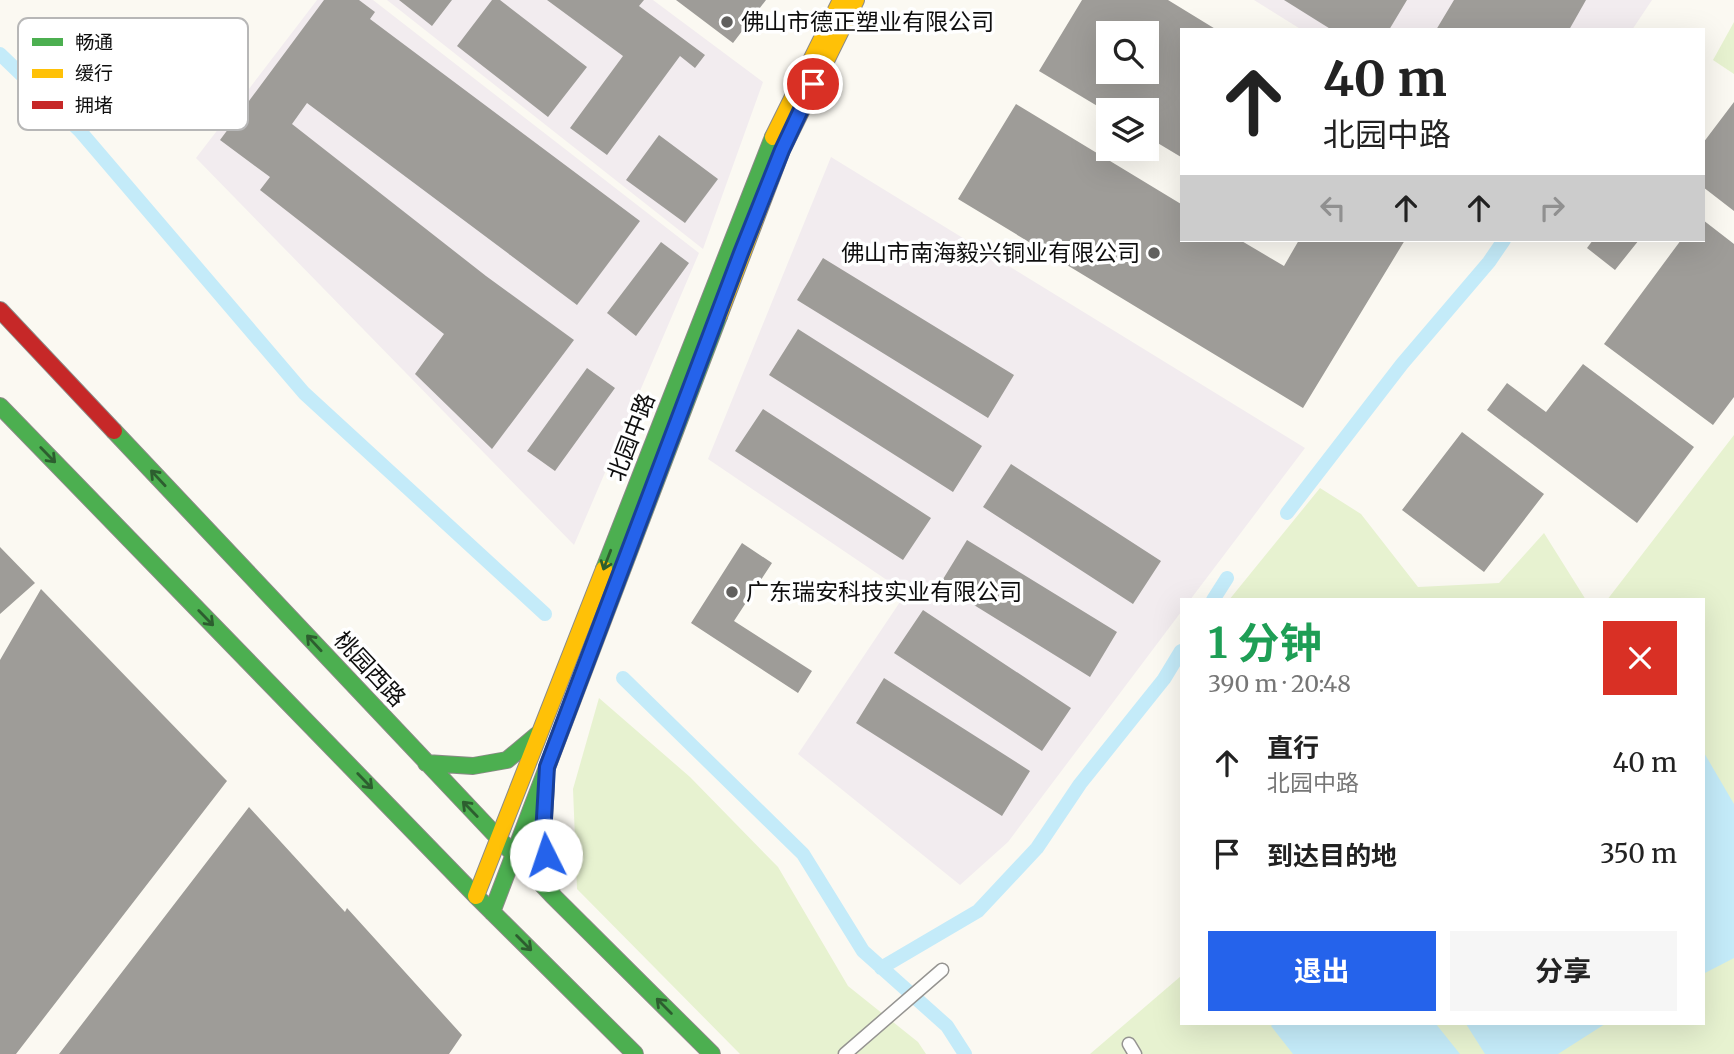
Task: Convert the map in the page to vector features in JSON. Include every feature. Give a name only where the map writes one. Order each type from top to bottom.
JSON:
[{"type":"street","name":"北园中路","points":[[477,896],[769,145],[841,0]]},
{"type":"street","name":"北园中路","points":[[492,912],[782,150],[856,0]]},
{"type":"street","name":"桃园西路","points":[[0,310],[552,895],[712,1054]]},
{"type":"street","points":[[0,406],[492,912],[635,1054]]},
{"type":"street","points":[[426,763],[474,766],[507,760],[540,733]]},
{"type":"street","points":[[547,767],[543,835],[552,895]]},
{"type":"street","points":[[845,1054],[942,970]]},
{"type":"shaded area","points":[[317,0],[373,0],[699,253],[574,545],[196,158],[217,130],[248,130],[248,90]]},
{"type":"shaded area","points":[[387,0],[653,0],[763,82],[703,249]]},
{"type":"shaded area","points":[[1254,0],[1652,0],[1633,28],[1299,28]]},
{"type":"shaded area","points":[[831,157],[1305,448],[1192,598],[1180,598],[1180,613],[1008,842],[960,885],[798,754],[906,593],[708,459]]},
{"type":"green space","points":[[1734,22],[1734,74],[1713,60]]},
{"type":"green space","points":[[1734,435],[1734,1054],[1090,1054],[1180,977],[1180,1025],[1705,1025],[1705,598],[1609,598]]},
{"type":"green space","points":[[1320,488],[1361,514],[1418,587],[1499,583],[1544,533],[1585,598],[1231,598]]},
{"type":"green space","points":[[599,698],[690,777],[778,867],[848,986],[918,1042],[926,1054],[740,1054],[577,889],[573,789]]},
{"type":"water","points":[[1705,754],[1734,804],[1734,958],[1705,973]]},
{"type":"water","points":[[1437,1025],[1460,1054],[1293,1054],[1271,1026]]},
{"type":"water","points":[[1467,1025],[1603,1025],[1558,1054],[1485,1054]]},
{"type":"building","points":[[324,0],[359,0],[375,12],[370,19],[640,221],[577,305],[307,103],[292,124],[486,276],[574,340],[492,449],[415,374],[444,334],[260,190],[270,177],[220,140],[227,130],[248,130],[248,102]]},
{"type":"building","points":[[399,0],[452,0],[432,26]]},
{"type":"building","points":[[492,0],[500,0],[587,67],[548,117],[457,46]]},
{"type":"building","points":[[547,0],[644,0],[639,6],[705,55],[695,68],[680,56],[607,155],[570,128],[623,56]]},
{"type":"building","name":"佛山市德正塑业有限公司","points":[[676,0],[766,0],[733,43]]},
{"type":"building","points":[[1082,0],[1168,0],[1214,28],[1180,28],[1180,156],[1159,144],[1159,98],[1096,98],[1096,105],[1039,71]]},
{"type":"building","points":[[1284,0],[1407,0],[1390,28],[1329,28]]},
{"type":"building","points":[[1454,0],[1586,0],[1570,28],[1437,28]]},
{"type":"building","points":[[1734,102],[1734,211],[1705,189],[1705,140]]},
{"type":"building","name":"佛山市南海毅兴铜业有限公司","points":[[1016,104],[1096,152],[1096,161],[1110,161],[1180,203],[1180,242],[1243,242],[1284,266],[1298,242],[1404,242],[1303,408],[958,199]]},
{"type":"building","points":[[659,135],[718,179],[685,223],[626,180]]},
{"type":"building","points":[[1705,222],[1734,244],[1734,397],[1713,425],[1604,344],[1680,242],[1705,242]]},
{"type":"building","points":[[661,242],[689,263],[636,336],[607,313]]},
{"type":"building","points":[[1592,242],[1637,242],[1615,270],[1587,248]]},
{"type":"building","points":[[823,258],[1014,375],[988,418],[797,300]]},
{"type":"building","points":[[798,329],[982,446],[953,492],[769,375]]},
{"type":"building","points":[[1583,364],[1694,447],[1637,523],[1487,410],[1507,383],[1546,412]]},
{"type":"building","points":[[587,368],[615,388],[555,471],[527,451]]},
{"type":"building","points":[[763,409],[931,518],[903,560],[735,451]]},
{"type":"building","points":[[1462,432],[1544,494],[1484,572],[1402,510]]},
{"type":"building","points":[[1011,464],[1161,561],[1133,604],[983,507]]},
{"type":"building","points":[[967,540],[1117,632],[1090,677],[940,584]]},
{"type":"building","name":"广东瑞安科技实业有限公司","points":[[742,543],[772,563],[734,621],[812,671],[798,693],[691,623]]},
{"type":"building","points":[[0,547],[35,583],[0,614]]},
{"type":"building","points":[[41,589],[227,781],[16,1054],[0,1054],[0,660]]},
{"type":"building","points":[[923,610],[1071,708],[1042,751],[894,653]]},
{"type":"building","points":[[884,678],[1030,771],[1002,816],[856,723]]},
{"type":"building","points":[[249,807],[345,912],[347,908],[462,1035],[449,1054],[59,1054]]},
{"type":"waterway","points":[[0,54],[18,71]]},
{"type":"waterway","points":[[79,130],[304,393],[545,614]]},
{"type":"waterway","points":[[1287,513],[1402,364],[1489,262],[1503,242]]},
{"type":"waterway","points":[[1214,598],[1227,578]]},
{"type":"waterway","points":[[881,968],[978,911],[1037,848],[1080,784],[1164,679],[1180,653]]},
{"type":"waterway","points":[[623,678],[803,854],[863,951],[947,1026],[965,1054]]},
{"type":"traffic: fast","points":[[604,569],[773,137]]},
{"type":"traffic: fast","points":[[492,912],[719,316]]},
{"type":"traffic: fast","points":[[0,406],[476,896],[635,1054]]},
{"type":"traffic: fast","points":[[114,431],[552,895],[712,1054]]},
{"type":"traffic: fast","points":[[426,763],[473,766],[507,760],[537,735]]},
{"type":"traffic: fast","points":[[546,784],[543,835],[552,895]]},
{"type":"traffic: slow","points":[[773,137],[841,0]]},
{"type":"traffic: slow","points":[[719,316],[782,150],[856,0]]},
{"type":"traffic: slow","points":[[476,896],[604,569]]},
{"type":"traffic: jam","points":[[0,310],[114,431]]},
{"type":"place","name":"佛山市德正塑业有限公司","points":[[727,22]]},
{"type":"place","name":"佛山市南海毅兴铜业有限公司","points":[[1154,253]]},
{"type":"place","name":"广东瑞安科技实业有限公司","points":[[732,592]]},
{"type":"route","points":[[546,855],[543,835],[547,767],[741,253],[782,150],[813,84]]}]
